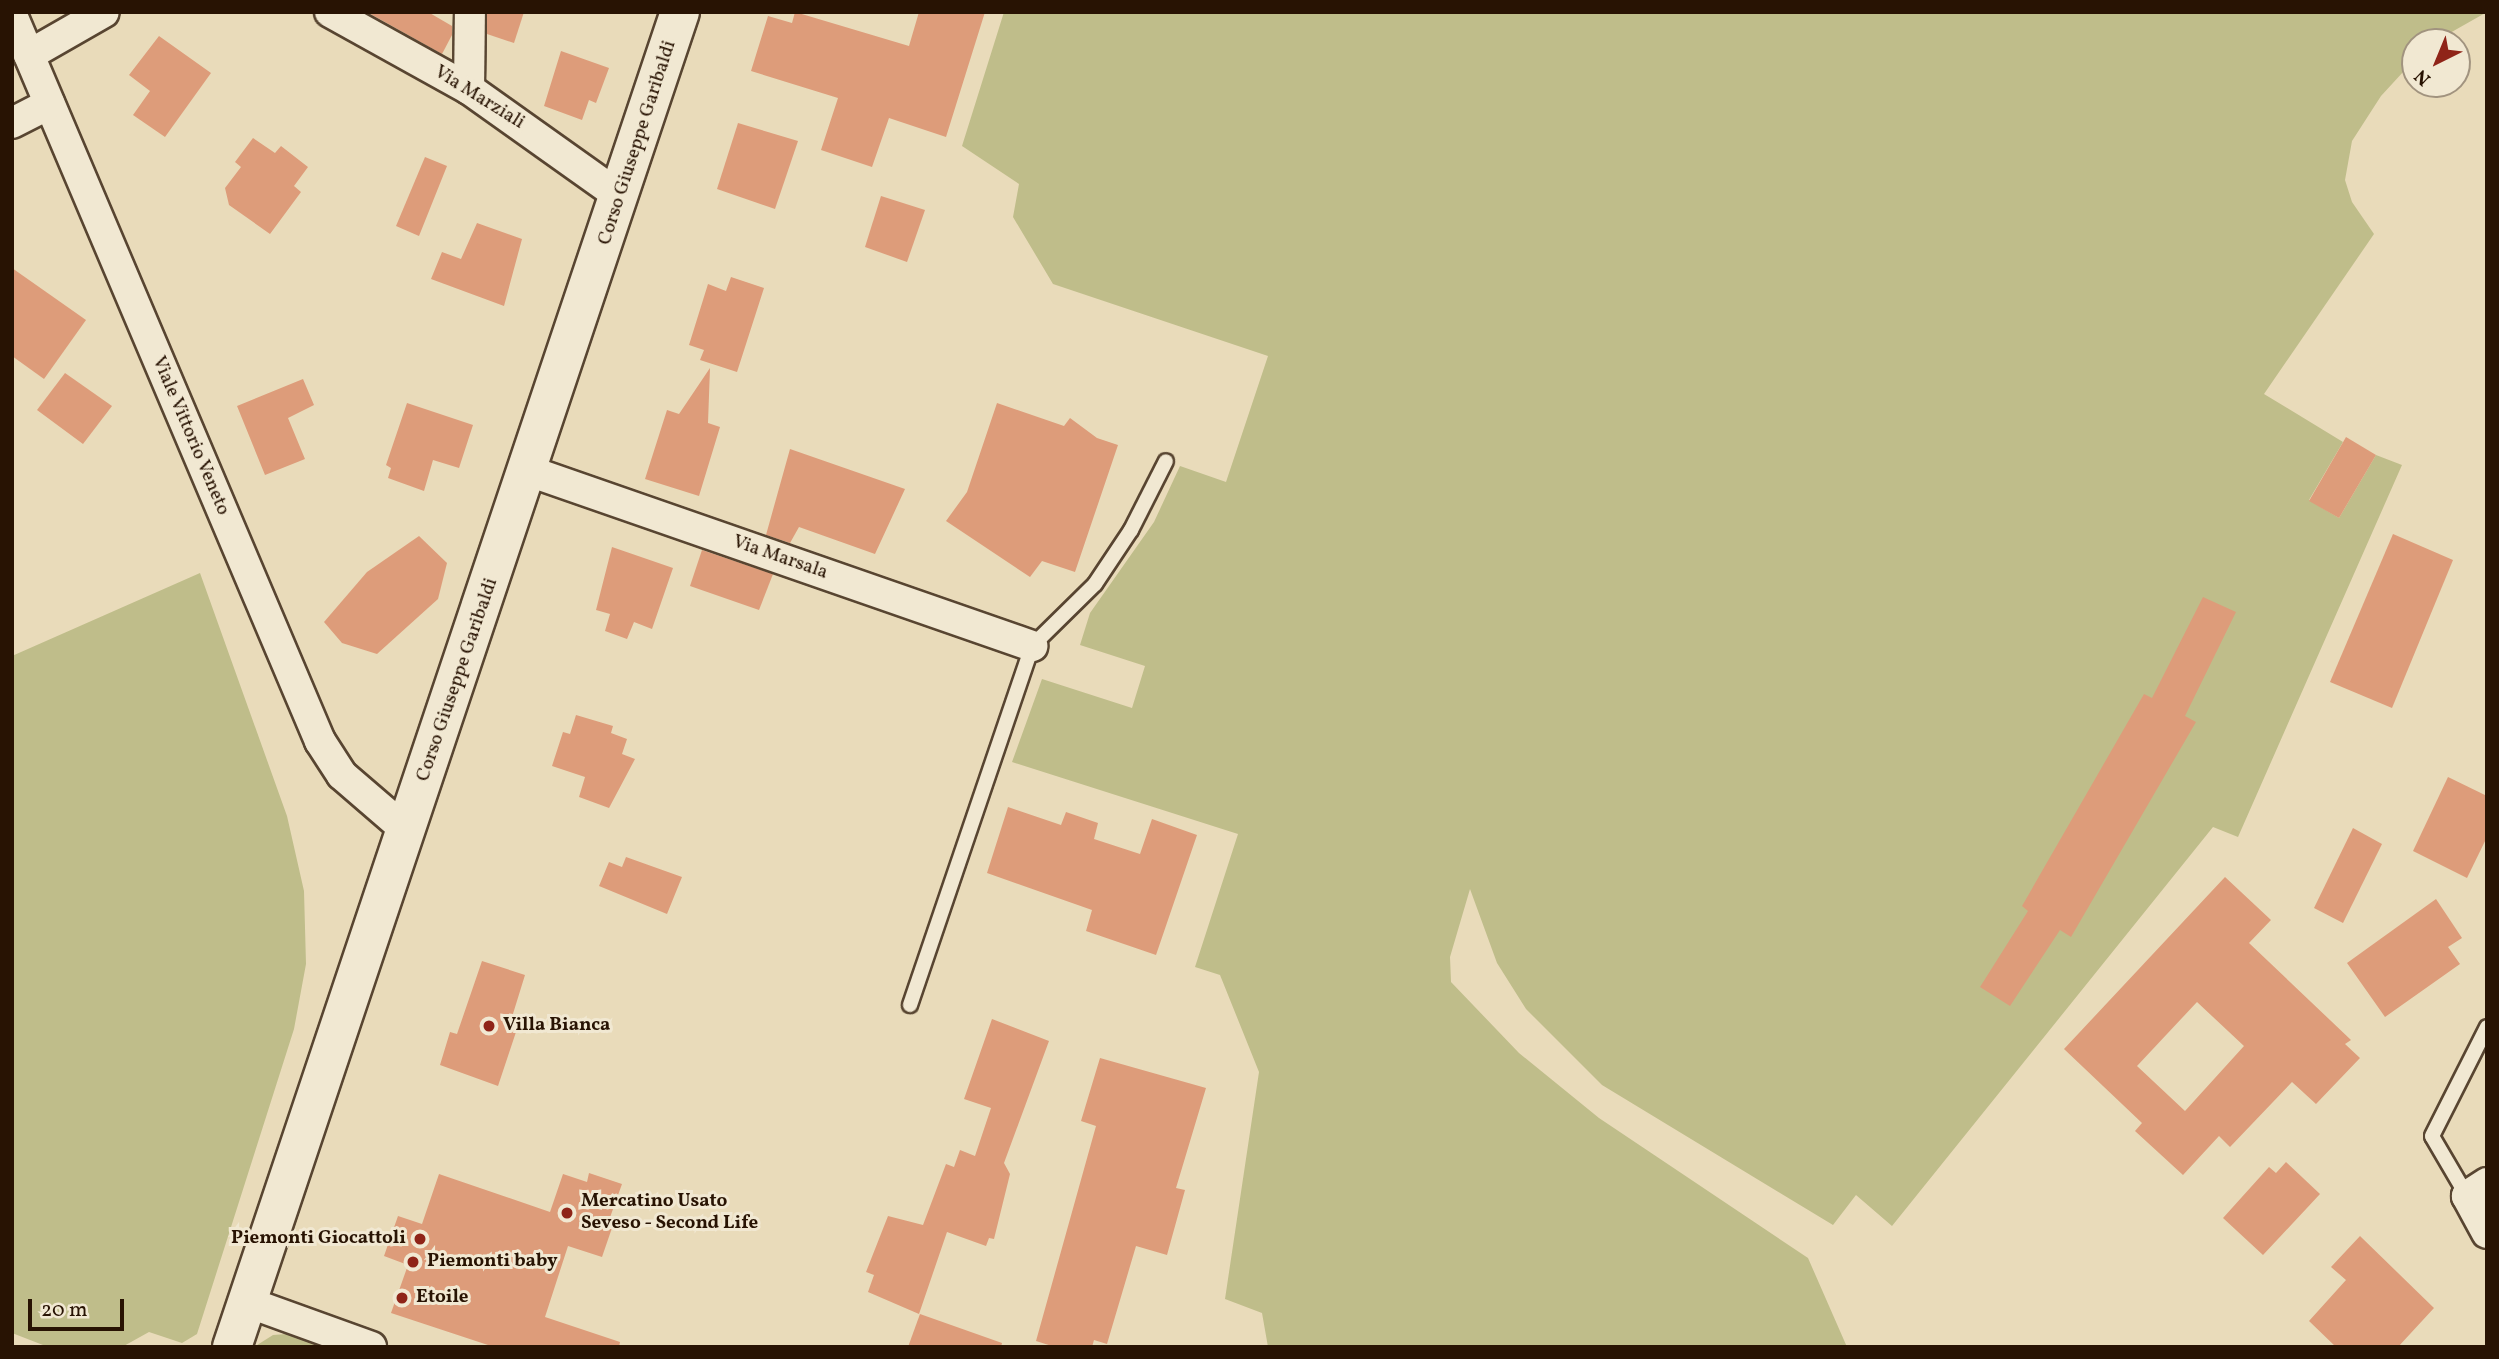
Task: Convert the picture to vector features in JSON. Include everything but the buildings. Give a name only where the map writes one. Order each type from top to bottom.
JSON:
[{"type":"main road","name":"Corso Giuseppe Garibaldi","points":[[232,1347],[621,197],[680,12]]},
{"type":"street","points":[[29,55],[104,12]]},
{"type":"street","name":"Via Marziali","points":[[330,12],[469,89],[621,197]]},
{"type":"street","points":[[469,89],[470,12]]},
{"type":"street","name":"Viale Vittorio Veneto","points":[[12,15],[320,741],[350,784],[407,831]]},
{"type":"street","points":[[12,123],[49,104]]},
{"type":"street","name":"Via Marsala","points":[[529,471],[1032,646]]},
{"type":"street","points":[[2477,1190],[2487,1233]]},
{"type":"street","points":[[247,1302],[371,1347]]},
{"type":"lane","points":[[910,1005],[1032,646],[1095,584],[1131,530],[1166,461]]},
{"type":"lane","points":[[2477,1190],[2432,1136],[2487,1027]]},
{"type":"shaded area","points":[[1004,12],[2487,12],[2459,28],[2401,28],[2401,74],[2381,96],[2352,141],[2345,180],[2352,202],[2374,234],[2264,394],[2343,442],[2309,500],[2339,518],[2376,455],[2402,465],[2238,837],[2213,827],[1892,1226],[1856,1195],[1833,1225],[1602,1085],[1526,1009],[1497,963],[1470,889],[1450,957],[1451,982],[1519,1053],[1599,1118],[1808,1258],[1847,1347],[1268,1347],[1262,1313],[1225,1299],[1259,1072],[1220,975],[1195,967],[1238,834],[1012,762],[1042,679],[1132,708],[1145,666],[1080,645],[1090,613],[1154,522],[1180,466],[1226,482],[1268,356],[1053,284],[1013,217],[1019,184],[962,146]]},
{"type":"shaded area","points":[[200,573],[287,816],[304,891],[306,964],[294,1029],[197,1334],[182,1343],[149,1332],[122,1347],[43,1345],[12,1333],[12,656]]},
{"type":"shaded area","points":[[287,1334],[317,1342],[315,1347],[254,1347],[273,1335]]},
{"type":"place","name":"Villa Bianca","points":[[489,1026]]},
{"type":"place","name":"Mercatino Usato Seveso - Second Life","points":[[567,1213]]},
{"type":"place","name":"Piemonti Giocattoli","points":[[420,1239]]},
{"type":"place","name":"Piemonti baby","points":[[413,1262]]},
{"type":"place","name":"Etoile","points":[[402,1298]]}]
